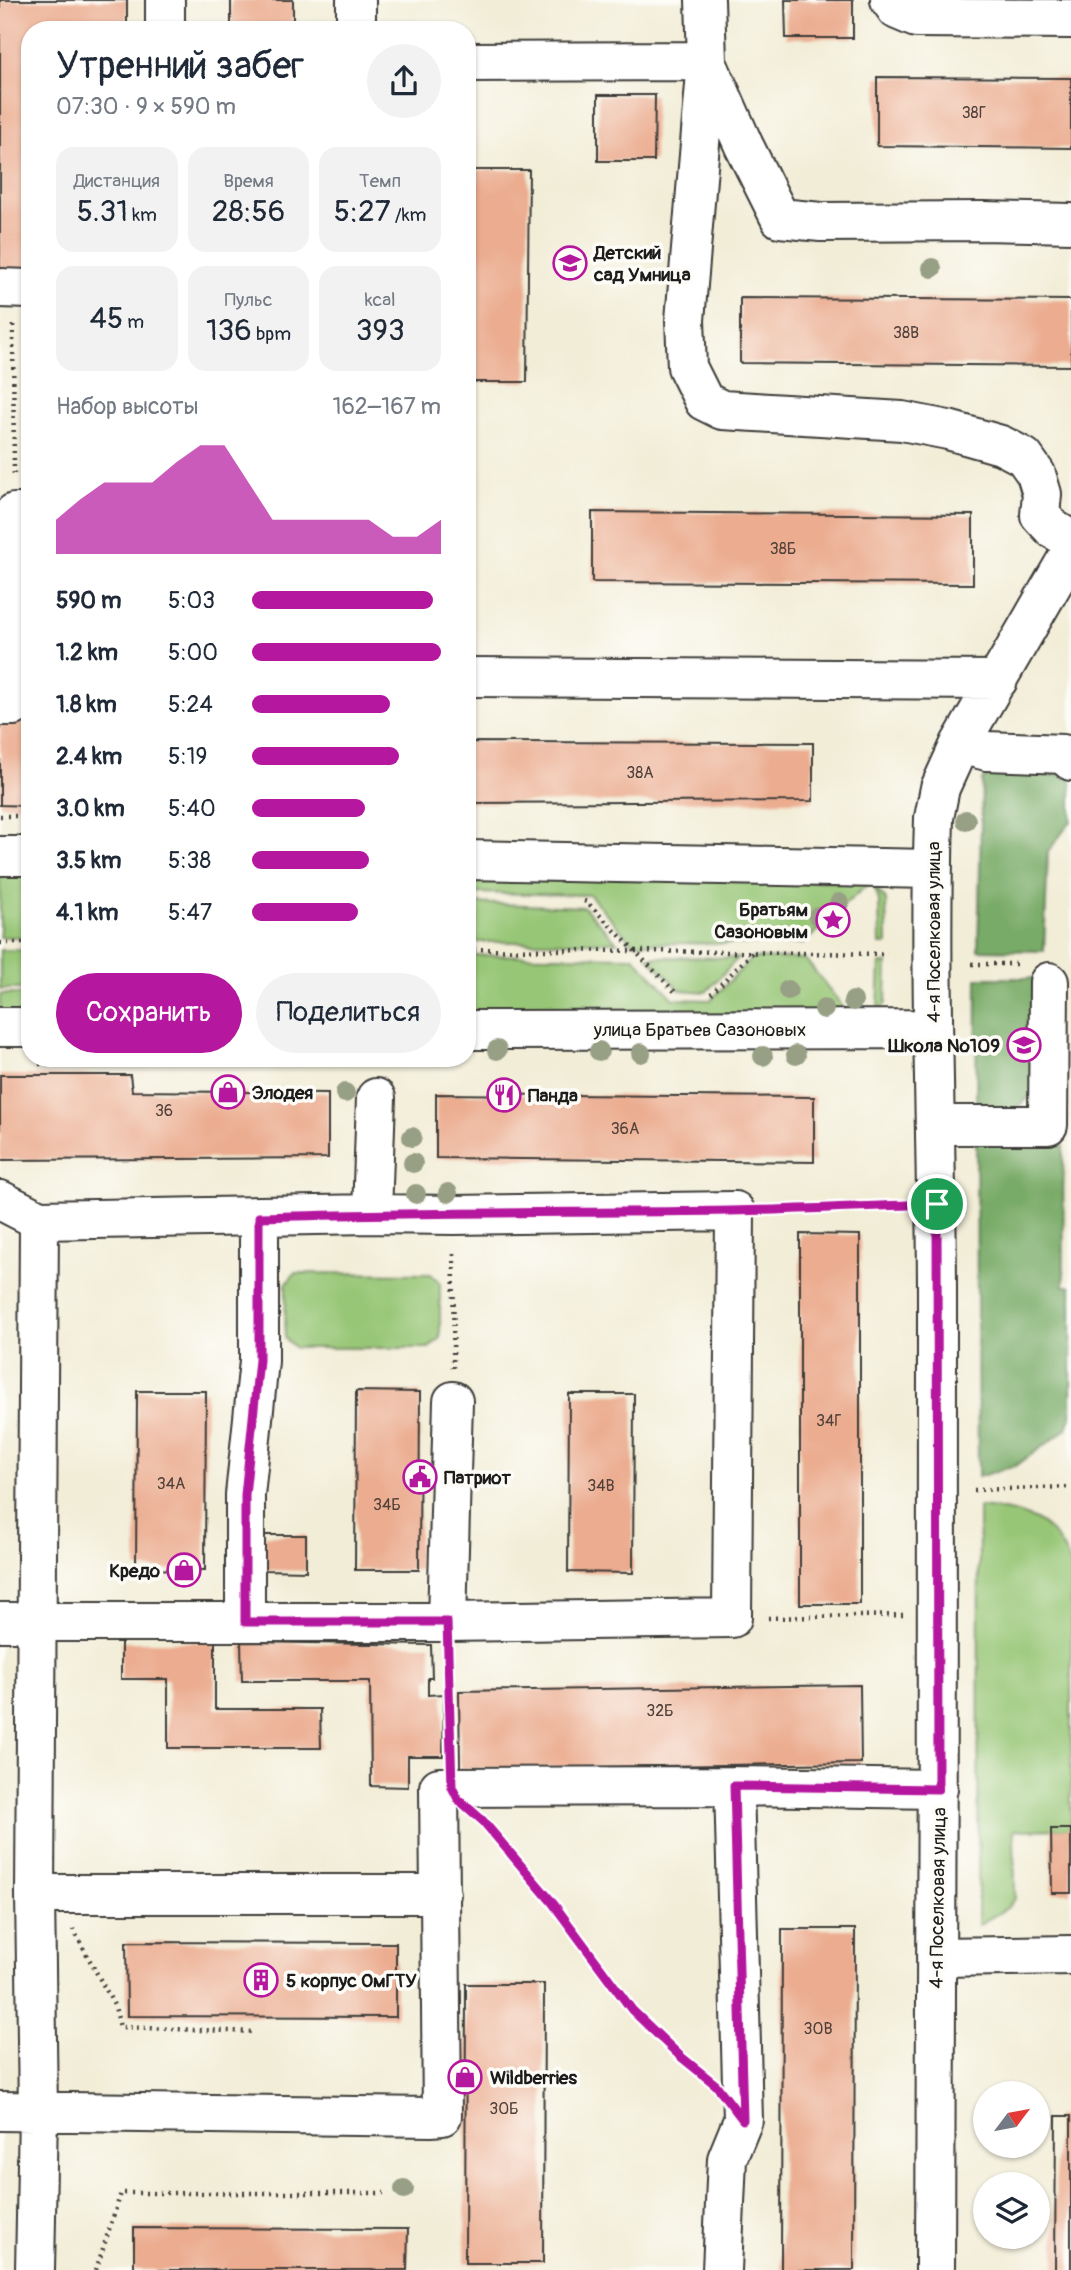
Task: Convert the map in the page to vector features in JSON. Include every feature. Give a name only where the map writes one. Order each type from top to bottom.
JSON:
[{"type":"street","points":[[165,0],[165,21]]},
{"type":"street","points":[[356,0],[356,21]]},
{"type":"street","points":[[705,0],[707,61],[685,320],[687,367],[704,401],[722,410],[902,421],[1001,445],[1024,457],[1036,474],[1042,494],[1040,515],[1054,529],[1071,540]]},
{"type":"street","points":[[890,0],[897,10],[916,18],[1071,19]]},
{"type":"street","points":[[476,62],[707,61]]},
{"type":"street","points":[[707,61],[744,146],[780,218],[821,222],[1071,223]]},
{"type":"street","points":[[15,706],[21,541]]},
{"type":"street","name":"4-я Поселковая улица","points":[[935,2270],[938,1789],[937,1204],[932,869],[934,818],[940,788],[960,744],[1071,552]]},
{"type":"street","points":[[476,677],[998,680]]},
{"type":"street","points":[[960,744],[987,751],[1063,754],[1071,761]]},
{"type":"street","points":[[0,856],[21,856]]},
{"type":"street","points":[[476,860],[932,869]]},
{"type":"street","points":[[935,1125],[1059,1125],[1049,982]]},
{"type":"street","points":[[0,1027],[21,1027]]},
{"type":"street","name":"улица Братьев Сазоновых","points":[[476,1030],[933,1028]]},
{"type":"street","points":[[372,1214],[376,1098]]},
{"type":"street","points":[[0,1200],[39,1220],[735,1211],[732,1618],[447,1622],[0,1622]]},
{"type":"street","points":[[245,1622],[245,1495],[259,1360],[259,1217]]},
{"type":"street","points":[[34,2270],[44,1894],[38,1621],[39,1220]]},
{"type":"street","points":[[447,1622],[453,1401]]},
{"type":"street","points":[[0,2111],[442,2116],[439,1787],[734,1786],[938,1789]]},
{"type":"street","points":[[722,2270],[727,2159],[743,2120],[734,1786]]},
{"type":"street","points":[[44,1894],[441,1894]]},
{"type":"street","points":[[936,1957],[1071,1955]]},
{"type":"path","points":[[14,289],[21,485]]},
{"type":"path","points":[[0,816],[21,816]]},
{"type":"path","points":[[573,901],[587,902],[678,995]]},
{"type":"path","points":[[0,943],[21,943]]},
{"type":"path","points":[[476,949],[887,954]]},
{"type":"path","points":[[709,996],[754,951]]},
{"type":"path","points":[[735,1211],[937,1204]]},
{"type":"path","points":[[453,1401],[454,1215]]},
{"type":"path","points":[[970,1490],[1071,1487]]},
{"type":"path","points":[[732,1618],[906,1615]]},
{"type":"path","points":[[447,1622],[452,1787],[458,1799],[483,1821],[552,1902],[632,2010],[680,2056],[707,2077]]},
{"type":"path","points":[[44,1894],[116,2007],[120,2027],[254,2032]]},
{"type":"path","points":[[96,2270],[121,2193],[384,2193]]},
{"type":"green space","points":[[1062,774],[1071,780],[1071,821],[1048,852],[1044,951],[978,950],[982,780],[988,775]]},
{"type":"green space","points":[[0,873],[21,873],[21,937],[0,937]]},
{"type":"green space","points":[[476,874],[871,882],[803,944],[632,943],[590,895],[476,893]]},
{"type":"green space","points":[[874,886],[886,900],[887,944],[880,944],[879,901]]},
{"type":"green space","points":[[476,903],[584,907],[617,942],[476,942]]},
{"type":"green space","points":[[0,950],[21,950],[21,989],[0,989]]},
{"type":"green space","points":[[476,955],[634,957],[674,999],[711,1000],[752,958],[805,959],[845,1009],[878,1009],[880,963],[887,963],[886,1003],[878,1014],[476,1017]]},
{"type":"green space","points":[[648,957],[738,958],[706,992],[680,990]]},
{"type":"green space","points":[[977,978],[1041,978],[1040,1086],[1025,1101],[1005,1111],[976,1112]]},
{"type":"green space","points":[[0,994],[21,994],[21,1015],[0,1015]]},
{"type":"green space","points":[[1063,1133],[1064,1286],[1071,1286],[1071,1416],[1067,1429],[1017,1465],[978,1477],[976,1134]]},
{"type":"green space","points":[[295,1273],[431,1274],[440,1283],[440,1338],[429,1348],[295,1348],[285,1338],[286,1284]]},
{"type":"green space","points":[[979,1507],[1011,1511],[1036,1520],[1055,1536],[1071,1565],[1071,1829],[1014,1830],[1015,1898],[1007,1908],[978,1925]]},
{"type":"building","points":[[0,0],[127,0],[127,21],[21,21],[21,276],[0,276]]},
{"type":"building","points":[[231,0],[293,0],[293,21],[231,21]]},
{"type":"building","points":[[785,0],[853,0],[853,38],[786,38]]},
{"type":"building","points":[[877,77],[1071,78],[1071,148],[877,146]]},
{"type":"building","points":[[598,95],[655,95],[654,161],[598,161]]},
{"type":"building","points":[[476,170],[529,170],[527,382],[476,382]]},
{"type":"building","points":[[740,298],[1071,300],[1071,366],[740,363]]},
{"type":"building","points":[[592,512],[973,515],[973,584],[592,582]]},
{"type":"building","points":[[0,723],[21,723],[21,806],[0,805]]},
{"type":"building","points":[[476,742],[813,743],[813,801],[476,803]]},
{"type":"building","points":[[0,1075],[130,1075],[132,1091],[328,1093],[328,1158],[0,1160]]},
{"type":"building","points":[[436,1094],[814,1097],[814,1162],[436,1158]]},
{"type":"building","points":[[800,1234],[860,1235],[860,1604],[800,1604]]},
{"type":"building","points":[[137,1391],[206,1391],[205,1570],[136,1569]]},
{"type":"building","points":[[356,1391],[420,1392],[419,1570],[355,1570]]},
{"type":"building","points":[[569,1394],[634,1394],[633,1573],[568,1572]]},
{"type":"building","points":[[265,1535],[306,1535],[306,1571],[265,1570]]},
{"type":"building","points":[[121,1642],[215,1642],[215,1709],[320,1709],[321,1748],[168,1748],[168,1679],[121,1679]]},
{"type":"building","points":[[241,1642],[431,1645],[432,1678],[428,1678],[428,1695],[444,1694],[443,1756],[408,1756],[408,1787],[371,1786],[370,1681],[242,1681]]},
{"type":"building","points":[[860,1685],[861,1763],[460,1769],[459,1691]]},
{"type":"building","points":[[1051,1829],[1071,1829],[1071,1893],[1052,1893]]},
{"type":"building","points":[[782,1929],[855,1929],[854,2270],[781,2270]]},
{"type":"building","name":"5 корпус ОмГТУ","points":[[126,1942],[396,1943],[396,2017],[127,2016]]},
{"type":"building","points":[[466,1984],[544,1984],[543,2263],[465,2263]]},
{"type":"building","points":[[1056,2116],[1071,2116],[1071,2270],[1055,2270]]},
{"type":"building","points":[[134,2228],[408,2229],[407,2270],[134,2270]]},
{"type":"place","name":"Детский сад Умница","points":[[570,263]]},
{"type":"place","name":"Братьям Сазоновым","points":[[833,920]]},
{"type":"place","name":"Школа №109","points":[[1024,1045]]},
{"type":"place","name":"Элодея","points":[[228,1092]]},
{"type":"place","name":"Панда","points":[[504,1095]]},
{"type":"place","name":"Патриот","points":[[420,1477]]},
{"type":"place","name":"Кредо","points":[[184,1570]]},
{"type":"place","name":"5 корпус ОмГТУ","points":[[261,1980]]},
{"type":"place","name":"Wildberries","points":[[465,2077]]},
{"type":"route","points":[[937,1204],[938,1789],[734,1786],[743,2120],[716,2085],[680,2056],[632,2010],[552,1902],[483,1821],[458,1799],[452,1787],[447,1622],[245,1622],[245,1495],[259,1360],[259,1217],[735,1211],[937,1204]]}]
